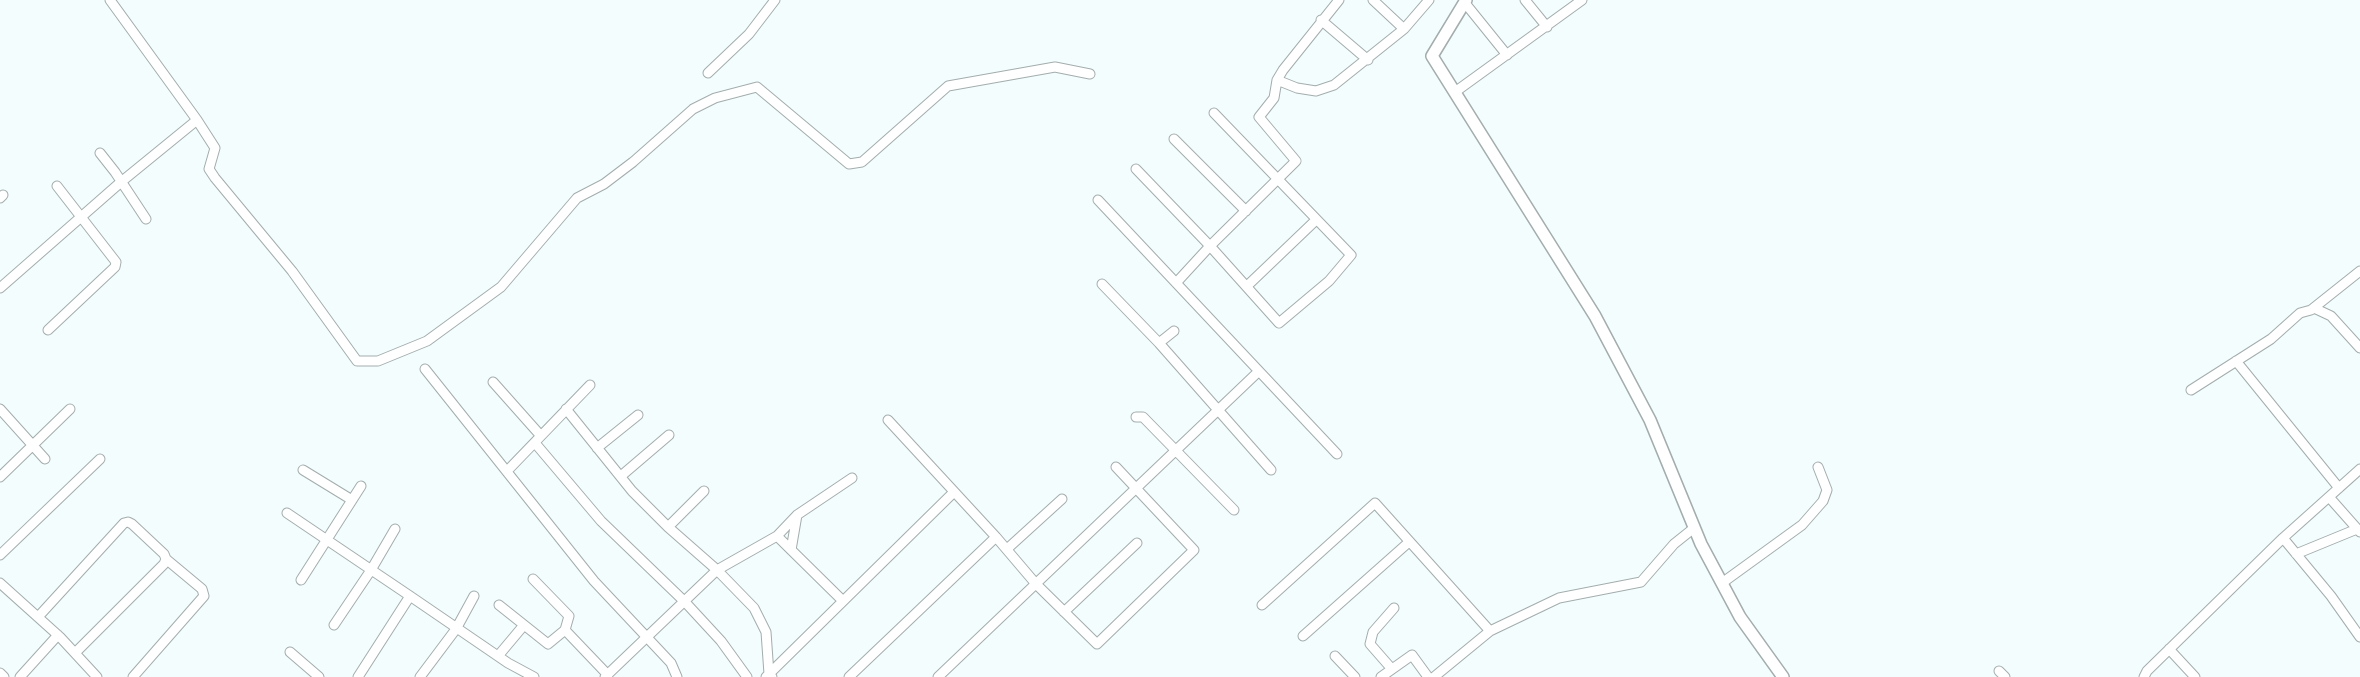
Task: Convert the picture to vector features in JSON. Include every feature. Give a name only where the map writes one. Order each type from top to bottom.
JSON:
[{"type":"street","points":[[110,0],[197,120],[214,148],[209,169],[215,178],[292,271],[357,361],[378,361],[428,341],[501,287],[577,198],[604,184],[633,162],[693,109],[716,98],[757,87],[849,164],[862,162],[948,86],[1055,67],[1090,74]]},
{"type":"street","points":[[708,74],[749,34],[775,0]]},
{"type":"street","points":[[1176,283],[1210,246],[1296,161],[1259,117],[1274,98],[1277,80],[1321,20],[1339,0]]},
{"type":"street","points":[[1373,0],[1404,29]]},
{"type":"street","points":[[1277,80],[1297,88],[1316,91],[1334,85],[1368,60],[1404,29],[1429,0]]},
{"type":"street","points":[[1525,0],[1546,27]]},
{"type":"street","points":[[1454,92],[1582,0]]},
{"type":"street","points":[[1507,55],[1466,1],[1432,56],[1595,316],[1650,420],[1694,528],[1722,583],[1740,617],[1783,677]]},
{"type":"street","points":[[1321,20],[1368,60]]},
{"type":"street","points":[[1136,169],[1210,246],[1279,323],[1329,280],[1351,255],[1214,113]]},
{"type":"street","points":[[0,288],[121,182],[197,120]]},
{"type":"street","points":[[1174,139],[1246,212]]},
{"type":"street","points":[[100,153],[146,219]]},
{"type":"street","points":[[48,330],[115,267],[116,262],[57,186]]},
{"type":"street","points":[[1098,200],[1337,454]]},
{"type":"street","points":[[1247,286],[1316,220]]},
{"type":"street","points":[[2191,390],[2271,339],[2300,313],[2314,308],[2360,271]]},
{"type":"street","points":[[1102,284],[1159,343],[1271,470]]},
{"type":"street","points":[[2314,308],[2331,316],[2360,348]]},
{"type":"street","points":[[1159,343],[1174,331]]},
{"type":"street","points":[[2236,361],[2339,488]]},
{"type":"street","points":[[426,369],[594,581],[671,663],[677,677]]},
{"type":"street","points":[[938,677],[1258,372]]},
{"type":"street","points":[[493,382],[601,521],[685,602],[721,641],[747,677]]},
{"type":"street","points":[[507,471],[590,385]]},
{"type":"street","points":[[0,477],[70,409]]},
{"type":"street","points":[[566,409],[621,476],[668,527],[717,570],[754,608],[766,632],[769,676]]},
{"type":"street","points":[[0,410],[45,459]]},
{"type":"street","points":[[597,448],[638,415]]},
{"type":"street","points":[[1136,417],[1143,417],[1234,510]]},
{"type":"street","points":[[888,420],[1007,549],[1036,584],[1097,644],[1194,550],[1116,467]]},
{"type":"street","points":[[621,476],[669,435]]},
{"type":"street","points":[[0,555],[100,459]]},
{"type":"street","points":[[1722,583],[1802,524],[1824,501],[1827,490],[1818,467]]},
{"type":"street","points":[[2144,677],[2147,671],[2169,649],[2283,538],[2360,469]]},
{"type":"street","points":[[303,470],[352,500]]},
{"type":"street","points":[[565,630],[606,676],[717,570],[776,536],[797,515],[852,478]]},
{"type":"street","points":[[301,580],[361,486]]},
{"type":"street","points":[[668,527],[704,490]]},
{"type":"street","points":[[769,676],[954,492]]},
{"type":"street","points":[[2296,554],[2359,531],[2329,497]]},
{"type":"street","points":[[1007,549],[1062,499]]},
{"type":"street","points":[[1262,605],[1375,503],[1490,631]]},
{"type":"street","points":[[287,514],[456,629],[534,677]]},
{"type":"street","points":[[791,550],[797,515]]},
{"type":"street","points":[[38,617],[124,523],[132,524],[164,554],[166,559],[202,589],[204,596],[133,677]]},
{"type":"street","points":[[1434,677],[1490,631],[1559,598],[1641,582],[1674,544],[1694,528]]},
{"type":"street","points":[[334,626],[371,570],[395,529]]},
{"type":"street","points":[[776,536],[843,601]]},
{"type":"street","points":[[849,677],[996,537]]},
{"type":"street","points":[[2283,538],[2331,596],[2360,637]]},
{"type":"street","points":[[1303,636],[1409,542]]},
{"type":"street","points":[[1064,612],[1137,543]]},
{"type":"street","points":[[75,653],[164,564],[166,559]]},
{"type":"street","points":[[499,605],[548,644],[565,630],[569,616],[533,578]]},
{"type":"street","points":[[0,583],[58,635],[97,677]]},
{"type":"street","points":[[358,677],[410,596]]},
{"type":"street","points":[[420,677],[456,629],[474,596]]},
{"type":"street","points":[[1391,668],[1370,644],[1372,632],[1394,608]]},
{"type":"street","points":[[498,656],[524,625]]},
{"type":"street","points":[[20,677],[58,635]]},
{"type":"street","points":[[2169,649],[2195,677]]},
{"type":"street","points":[[290,652],[319,677]]},
{"type":"street","points":[[1380,677],[1412,655],[1428,677]]},
{"type":"street","points":[[1335,656],[1355,677]]},
{"type":"street","points":[[0,673],[4,677]]}]
